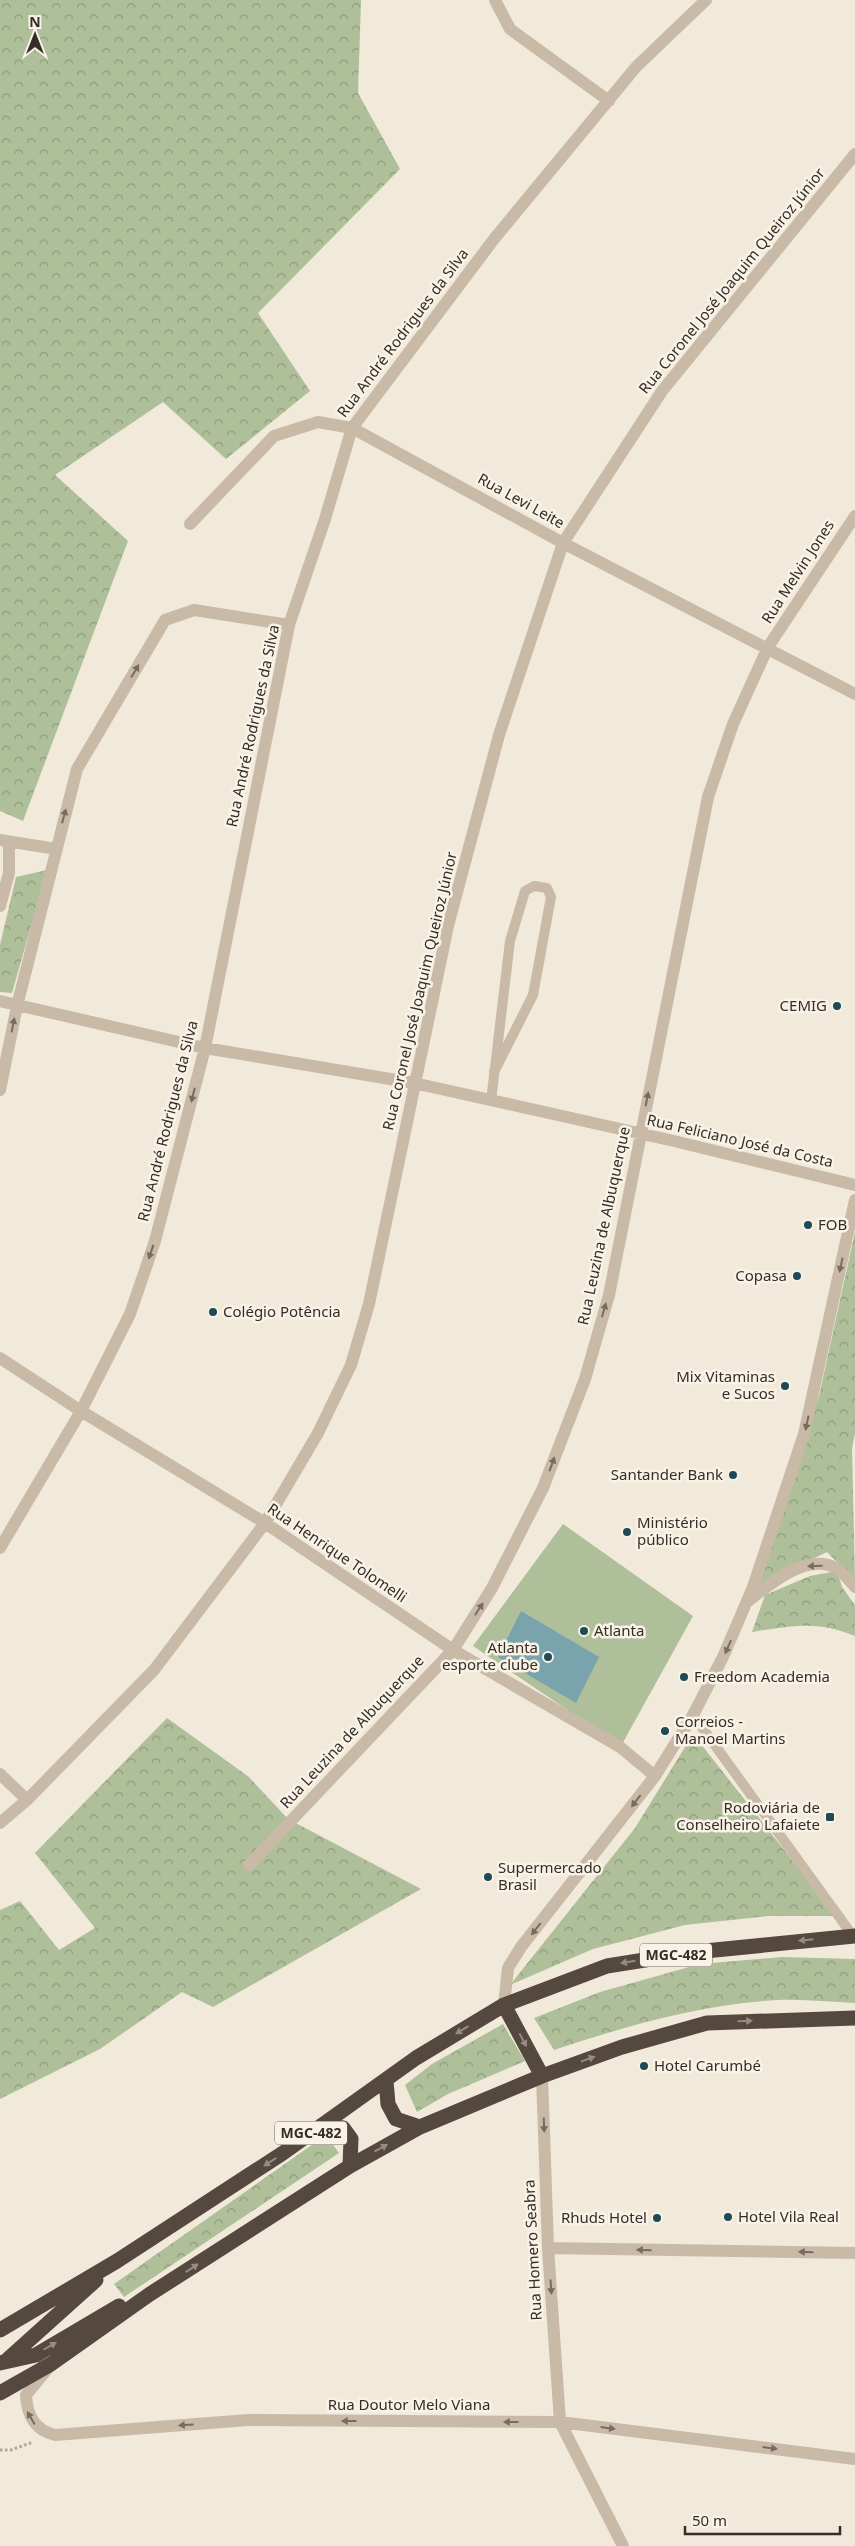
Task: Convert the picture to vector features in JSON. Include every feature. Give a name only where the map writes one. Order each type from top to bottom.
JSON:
[{"type":"highway","name":"MGC-482","points":[[2,2364],[118,2261],[283,2153],[416,2058],[504,2004],[607,1966],[695,1952],[854,1936]]},
{"type":"highway","points":[[504,2004],[542,2076]]},
{"type":"highway","name":"MGC-482","points":[[0,2392],[51,2364],[150,2294],[350,2166],[420,2127],[542,2076],[622,2047],[707,2023],[855,2018]]},
{"type":"highway","points":[[386,2081],[388,2104],[396,2120],[420,2127]]},
{"type":"highway","points":[[322,2125],[343,2128],[351,2140],[350,2166]]},
{"type":"highway","points":[[0,2330],[118,2261]]},
{"type":"highway","points":[[2,2364],[36,2354],[116,2308],[150,2294]]},
{"type":"street","points":[[495,0],[510,29],[609,101]]},
{"type":"street","name":"Rua André Rodrigues da Silva","points":[[0,1548],[80,1411],[130,1314],[155,1240],[205,1048],[290,625],[325,519],[352,428],[494,239],[636,67],[706,0]]},
{"type":"street","name":"Rua Coronel José Joaquim Queiroz Júnior","points":[[0,1823],[27,1800],[154,1670],[265,1524],[318,1433],[351,1365],[370,1304],[414,1083],[448,926],[499,735],[563,543],[662,391],[855,154]]},
{"type":"street","name":"Rua Levi Leite","points":[[190,524],[274,436],[318,422],[352,428],[563,543],[768,647],[855,694]]},
{"type":"street","name":"Rua Melvin Jones","points":[[768,647],[855,516]]},
{"type":"street","points":[[0,1090],[17,1006],[77,769],[165,620],[194,610],[290,625]]},
{"type":"street","name":"Rua Leuzina de Albuquerque","points":[[249,1865],[453,1650],[492,1588],[543,1488],[582,1385],[608,1295],[708,797],[733,724],[768,647]]},
{"type":"street","points":[[0,906],[9,873],[4,842],[56,849]]},
{"type":"street","name":"Rua Feliciano José da Costa","points":[[0,1001],[205,1048],[414,1083],[640,1134],[855,1186]]},
{"type":"street","points":[[504,2004],[508,1968],[521,1947],[656,1776],[693,1715],[723,1657],[747,1602],[804,1434],[855,1200]]},
{"type":"street","name":"Rua Henrique Tolomelli","points":[[0,1358],[80,1411],[265,1524],[453,1650],[620,1748],[656,1776]]},
{"type":"street","points":[[747,1602],[782,1575],[799,1567],[817,1565],[836,1568],[855,1587]]},
{"type":"street","points":[[0,1774],[27,1800]]},
{"type":"street","name":"Rua Homero Seabra","points":[[542,2076],[548,2248],[560,2422]]},
{"type":"street","points":[[548,2248],[855,2253]]},
{"type":"street","points":[[51,2364],[26,2395],[27,2411],[36,2426],[46,2433],[55,2435]]},
{"type":"street","name":"Rua Doutor Melo Viana","points":[[55,2435],[248,2420],[560,2422],[855,2459]]},
{"type":"street","points":[[560,2422],[623,2546]]},
{"type":"lane","points":[[491,1101],[494,1072],[510,942],[525,890],[534,886],[547,888],[550,897],[533,995],[494,1072]]},
{"type":"lane","points":[[693,1715],[854,1936]]},
{"type":"path","points":[[0,2450],[10,2450],[55,2435]]},
{"type":"green space","points":[[0,0],[361,0],[358,93],[400,169],[258,313],[310,391],[226,459],[163,402],[55,475],[128,541],[23,821],[0,811]]},
{"type":"green space","points":[[47,870],[12,993],[0,992],[0,945],[16,877]]},
{"type":"green space","points":[[855,1232],[855,1433],[852,1448],[855,1580],[827,1552],[754,1587],[819,1396]]},
{"type":"green space","name":"Atlanta","points":[[563,1524],[693,1616],[621,1746],[473,1646]]},
{"type":"green space","points":[[837,1571],[842,1587],[855,1605],[855,1636],[816,1626],[792,1626],[752,1632],[765,1595],[810,1576]]},
{"type":"green space","points":[[167,1718],[249,1777],[288,1819],[421,1889],[213,2007],[182,1992],[100,2049],[0,2099],[0,1910],[20,1901],[59,1950],[95,1928],[35,1853]]},
{"type":"green space","points":[[693,1734],[836,1916],[768,1916],[685,1925],[593,1949],[510,1985],[635,1828]]},
{"type":"green space","points":[[782,1957],[855,1959],[855,2003],[778,2000],[721,2006],[636,2025],[554,2050],[534,2018],[600,1992],[700,1964]]},
{"type":"green space","points":[[503,2024],[525,2061],[448,2094],[417,2112],[405,2085],[432,2064]]},
{"type":"green space","points":[[326,2135],[339,2153],[124,2297],[114,2284]]},
{"type":"water","name":"Atlanta esporte clube","points":[[521,1611],[599,1657],[576,1703],[498,1657]]},
{"type":"place","name":"CEMIG","points":[[837,1006]]},
{"type":"place","name":"FOB","points":[[808,1225]]},
{"type":"place","name":"Copasa","points":[[797,1276]]},
{"type":"place","name":"Colégio Potência","points":[[213,1312]]},
{"type":"place","name":"Mix Vitaminas e Sucos","points":[[785,1386]]},
{"type":"place","name":"Santander Bank","points":[[733,1475]]},
{"type":"place","name":"Ministério público","points":[[627,1532]]},
{"type":"place","name":"Atlanta","points":[[584,1631]]},
{"type":"place","name":"Atlanta esporte clube","points":[[548,1657]]},
{"type":"place","name":"Freedom Academia","points":[[684,1677]]},
{"type":"place","name":"Correios - Manoel Martins","points":[[665,1731]]},
{"type":"place","name":"Rodoviária de Conselheiro Lafaiete","points":[[830,1817]]},
{"type":"place","name":"Supermercado Brasil","points":[[488,1877]]},
{"type":"place","name":"Hotel Carumbé","points":[[644,2066]]},
{"type":"place","name":"Hotel Vila Real","points":[[728,2217]]},
{"type":"place","name":"Rhuds Hotel","points":[[657,2218]]}]
